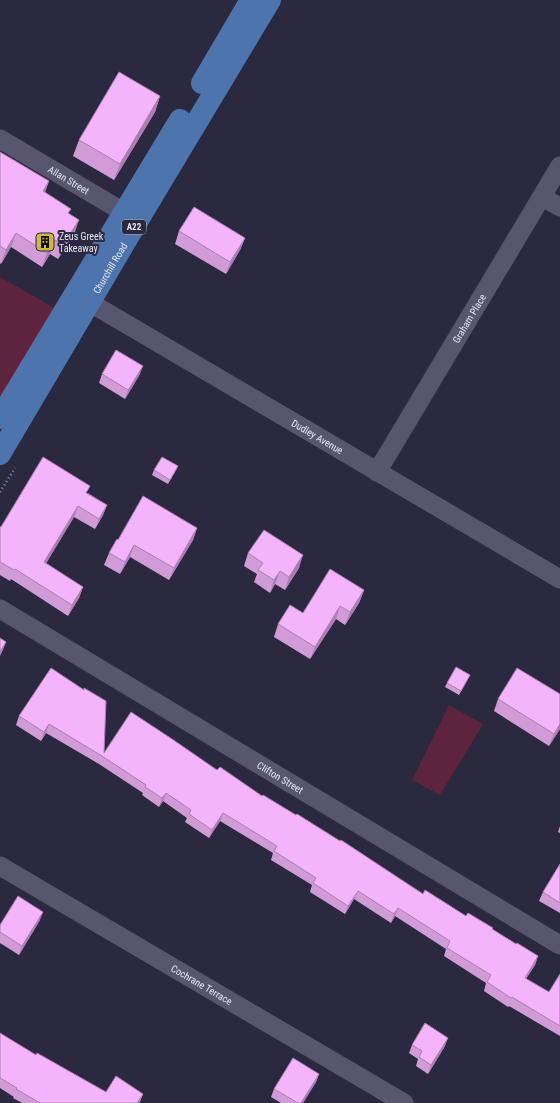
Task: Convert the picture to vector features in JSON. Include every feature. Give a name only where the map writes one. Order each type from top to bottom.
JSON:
[{"type":"main road","name":"Churchill Road","points":[[131,216],[185,112],[251,0]]},
{"type":"main road","name":"Churchill Road","points":[[0,454],[82,298],[131,216],[270,0]]},
{"type":"main road","name":"Churchill Road","points":[[0,418],[82,298]]},
{"type":"street","name":"Allan Street","points":[[0,139],[131,216]]},
{"type":"street","name":"Graham Place","points":[[378,472],[560,166]]},
{"type":"street","points":[[542,197],[560,208]]},
{"type":"street","name":"Dudley Avenue","points":[[82,298],[560,579]]},
{"type":"street","name":"Clifton Street","points":[[0,609],[560,945]]},
{"type":"street","name":"Cochrane Terrace","points":[[0,866],[404,1103]]},
{"type":"shaded area","points":[[0,277],[63,313],[0,418]]},
{"type":"shaded area","points":[[449,705],[483,724],[440,795],[412,780]]},
{"type":"building","points":[[119,72],[160,96],[120,164],[79,140]]},
{"type":"building","points":[[0,152],[49,181],[43,191],[71,209],[68,213],[79,220],[63,245],[55,240],[47,253],[16,233],[6,250],[0,246]]},
{"type":"building","points":[[194,207],[245,238],[230,262],[179,231]]},
{"type":"building","points":[[116,350],[143,366],[128,390],[102,374]]},
{"type":"building","points":[[43,457],[90,486],[86,493],[107,505],[99,519],[78,506],[44,562],[83,587],[72,605],[15,569],[14,570],[0,562],[0,526],[1,527]]},
{"type":"building","points":[[162,457],[178,466],[170,480],[154,470]]},
{"type":"building","points":[[143,496],[197,528],[174,568],[134,545],[125,562],[109,553]]},
{"type":"building","points":[[264,530],[303,555],[289,577],[280,571],[274,580],[258,570],[263,563],[248,553]]},
{"type":"building","points":[[330,569],[364,590],[350,612],[340,606],[315,647],[278,624],[290,605],[303,613]]},
{"type":"building","points":[[0,638],[6,642],[0,652]]},
{"type":"building","points":[[456,667],[470,675],[461,691],[447,683]]},
{"type":"building","points":[[51,668],[84,690],[84,688],[106,701],[104,753],[131,712],[217,770],[220,767],[262,796],[263,795],[296,815],[297,814],[340,841],[341,840],[423,894],[425,890],[466,916],[468,913],[516,944],[517,943],[538,956],[525,978],[549,992],[560,974],[560,1026],[512,997],[511,998],[487,982],[491,975],[447,948],[450,941],[398,908],[394,914],[358,891],[348,906],[313,883],[316,878],[274,851],[277,846],[223,813],[212,830],[189,814],[191,810],[166,793],[162,798],[145,787],[146,785],[102,756],[49,724],[44,732],[19,716]]},
{"type":"building","points":[[517,668],[560,694],[560,724],[554,734],[498,699]]},
{"type":"building","points":[[560,864],[560,903],[543,892]]},
{"type":"building","points":[[18,896],[43,912],[22,946],[0,932],[0,925]]},
{"type":"building","points":[[425,1023],[448,1038],[431,1065],[419,1057],[422,1051],[412,1045]]},
{"type":"building","points":[[0,1033],[36,1055],[37,1053],[106,1092],[116,1076],[143,1094],[137,1103],[40,1103],[0,1078]]},
{"type":"building","points":[[293,1058],[319,1074],[301,1103],[298,1103],[274,1089]]},
{"type":"place","name":"Zeus Greek Takeaway","points":[[45,242]]}]
